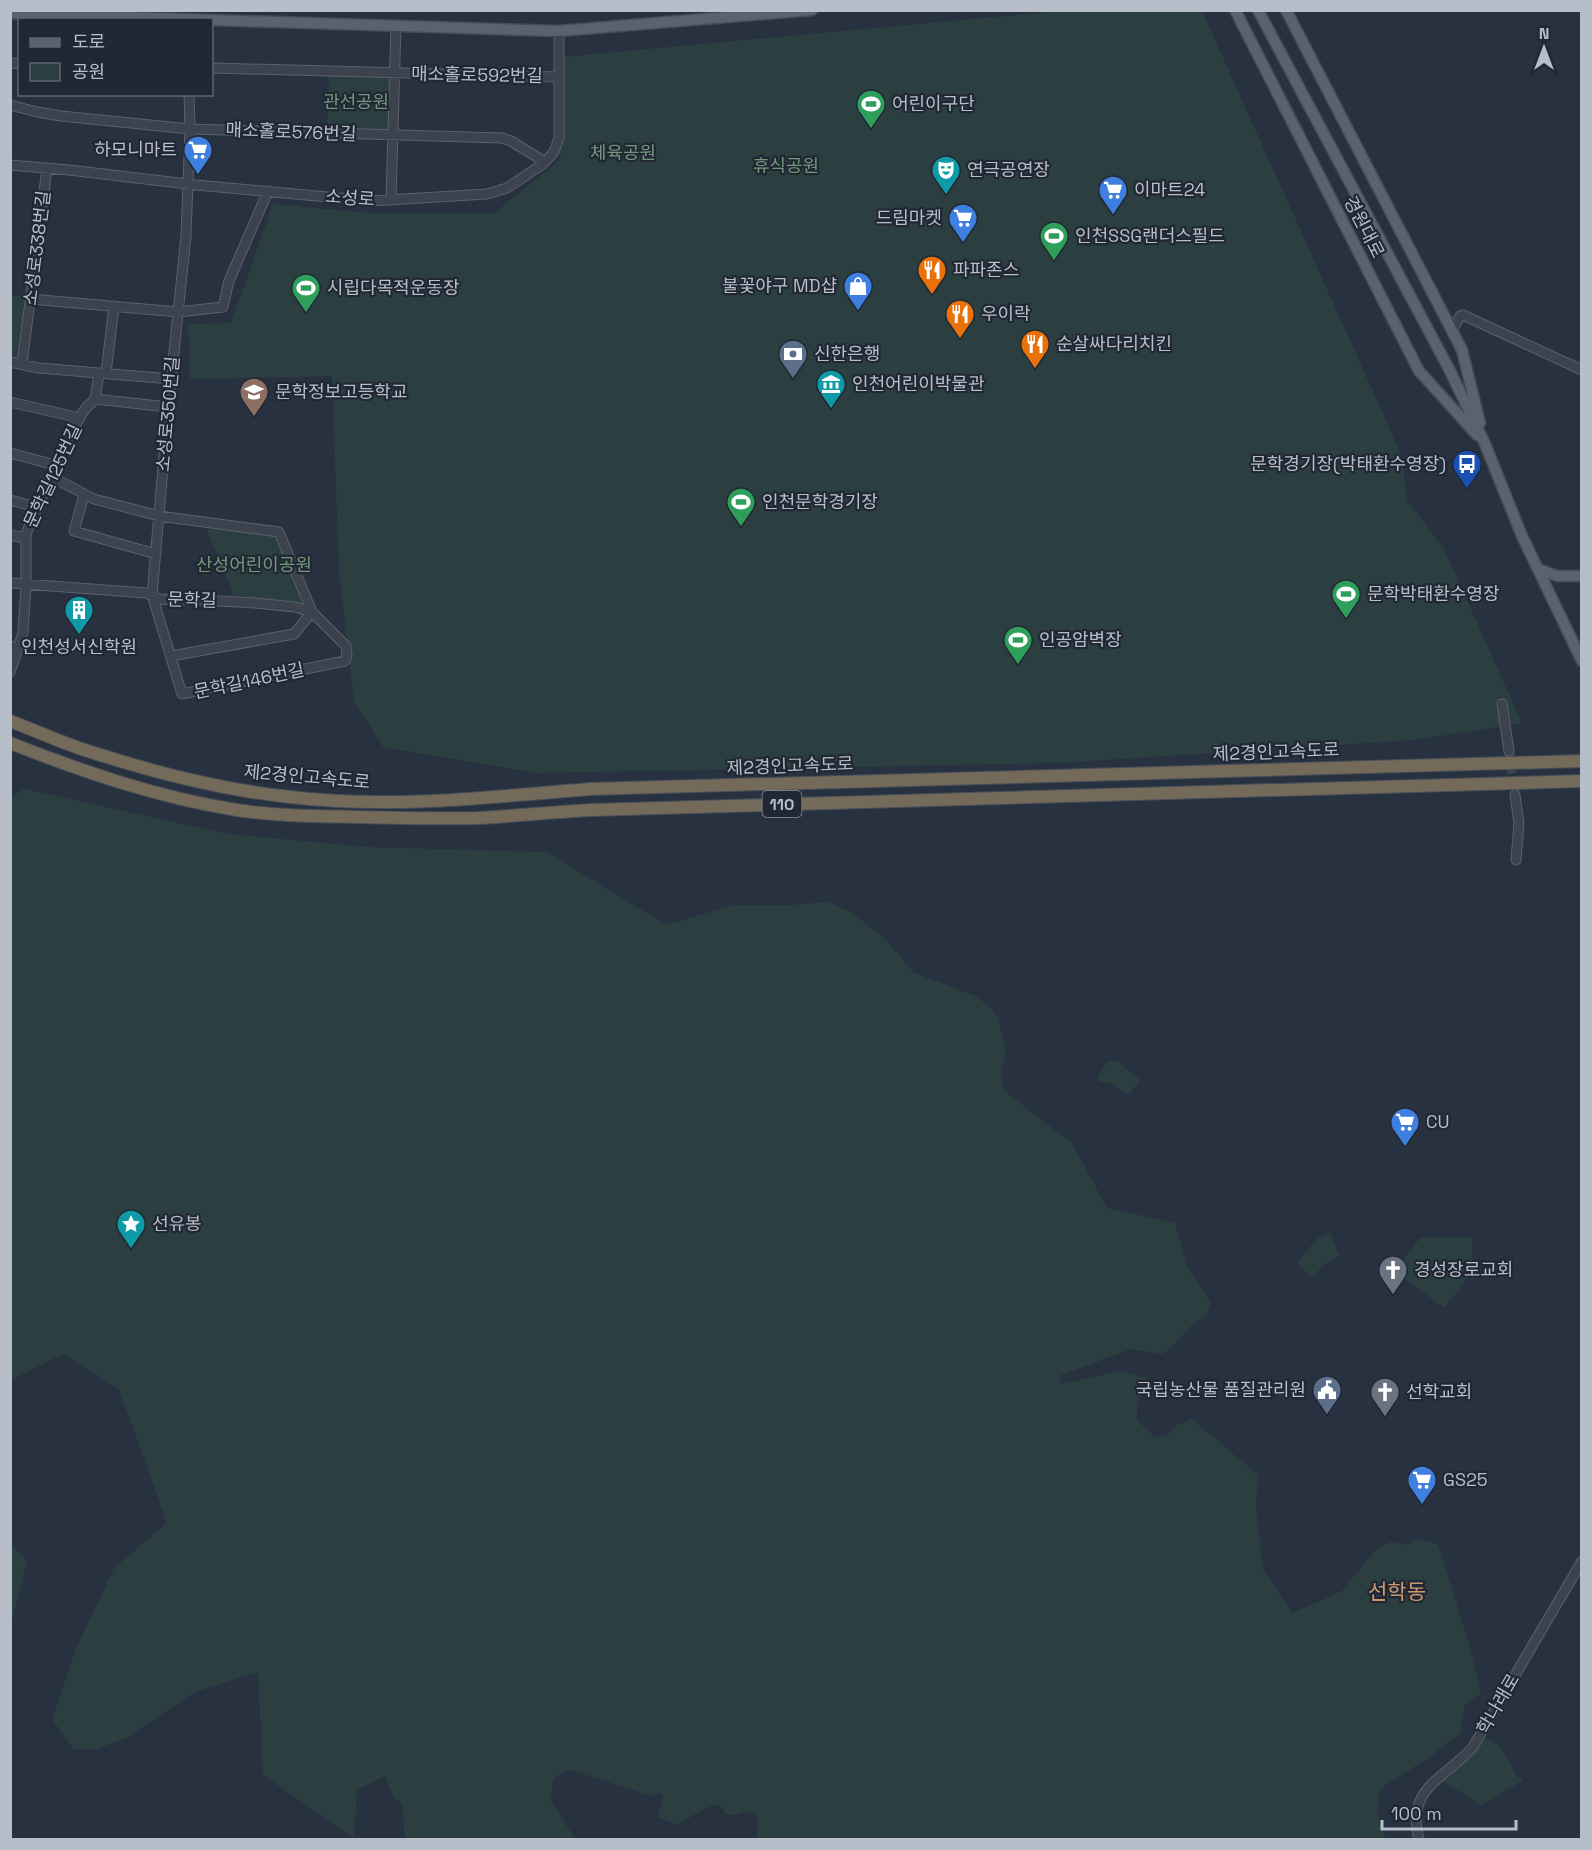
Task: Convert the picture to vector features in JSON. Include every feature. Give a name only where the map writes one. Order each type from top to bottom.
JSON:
[{"type":"highway","name":"제2경인고속도로","points":[[10,721],[90,752],[237,790],[292,798],[362,801],[442,800],[602,789],[1581,761]]},
{"type":"highway","name":"제2경인고속도로","points":[[10,743],[62,764],[183,800],[238,810],[349,817],[476,818],[591,810],[1581,781]]},
{"type":"main road","points":[[213,20],[559,31],[812,10]]},
{"type":"main road","name":"경원대로","points":[[1235,10],[1419,371],[1485,444]]},
{"type":"main road","name":"경원대로","points":[[1258,10],[1449,369],[1485,444],[1522,536],[1581,661]]},
{"type":"main road","name":"경원대로","points":[[1286,10],[1462,350],[1485,444]]},
{"type":"main road","points":[[10,13],[158,18]]},
{"type":"main road","points":[[1538,569],[1557,576],[1581,576]]},
{"type":"street","name":"매소홀로592번길","points":[[391,200],[396,25]]},
{"type":"street","name":"소성로","points":[[10,165],[370,201],[487,194],[507,188],[545,162],[554,152],[559,138],[559,31]]},
{"type":"street","points":[[213,68],[395,73]]},
{"type":"street","name":"매소홀로592번길","points":[[395,73],[559,77]]},
{"type":"street","points":[[188,184],[189,96]]},
{"type":"street","name":"매소홀로576번길","points":[[10,105],[62,116],[190,129],[393,135]]},
{"type":"street","points":[[393,135],[502,138],[545,162]]},
{"type":"street","name":"소성로338번길","points":[[22,364],[47,168]]},
{"type":"street","name":"소성로350번길","points":[[152,596],[168,407],[186,237],[188,184]]},
{"type":"street","points":[[30,299],[178,312],[223,307],[229,281],[268,192]]},
{"type":"street","name":"문학길125번길","points":[[10,672],[14,648],[23,632],[26,585],[25,538],[36,507],[66,441],[85,409],[95,399],[103,373],[114,306]]},
{"type":"street","points":[[1452,331],[1463,315],[1581,370]]},
{"type":"street","points":[[10,362],[39,368],[171,379]]},
{"type":"street","points":[[95,399],[168,407]]},
{"type":"street","points":[[10,402],[80,418]]},
{"type":"street","points":[[10,453],[56,465]]},
{"type":"street","points":[[50,476],[94,499],[159,516],[279,532],[312,612],[294,634],[171,656]]},
{"type":"street","points":[[84,495],[74,531],[156,554]]},
{"type":"street","points":[[10,500],[36,507]]},
{"type":"street","points":[[10,535],[25,538]]},
{"type":"street","name":"문학길","points":[[10,583],[146,593],[159,599],[255,603],[295,607],[312,612]]},
{"type":"street","name":"문학길146번길","points":[[152,596],[182,694],[345,661],[346,646],[312,612]]},
{"type":"street","points":[[1503,704],[1509,751]]},
{"type":"street","points":[[1515,795],[1519,823],[1516,860]]},
{"type":"street","name":"학나래로","points":[[1419,1839],[1416,1820],[1421,1797],[1426,1788],[1462,1759],[1473,1747],[1581,1562]]},
{"type":"green space","name":"인천문학경기장","points":[[1058,11],[1202,11],[1401,454],[1407,500],[1443,547],[1522,723],[1415,740],[1059,763],[536,773],[383,747],[354,701],[339,570],[332,376],[190,379],[188,324],[231,323],[273,204],[369,213],[494,213],[560,160],[563,57]]},
{"type":"green space","name":"관선공원","points":[[329,75],[391,77],[387,131],[327,126]]},
{"type":"green space","points":[[11,296],[25,296],[17,358],[11,356]]},
{"type":"green space","name":"산성어린이공원","points":[[206,528],[274,534],[304,605],[234,595]]},
{"type":"green space","points":[[25,789],[228,834],[367,847],[547,852],[666,925],[734,905],[791,905],[827,902],[851,912],[887,941],[914,973],[976,996],[991,1008],[998,1018],[1006,1049],[1001,1072],[1004,1090],[1071,1141],[1107,1208],[1175,1223],[1188,1268],[1211,1303],[1206,1316],[1193,1324],[1172,1347],[1162,1354],[1131,1349],[1059,1376],[1061,1384],[1121,1371],[1150,1379],[1137,1403],[1137,1420],[1156,1438],[1167,1435],[1175,1426],[1192,1419],[1258,1475],[1256,1510],[1263,1569],[1292,1613],[1342,1591],[1373,1553],[1383,1545],[1392,1542],[1408,1545],[1419,1539],[1438,1544],[1471,1650],[1481,1693],[1465,1705],[1460,1733],[1434,1754],[1380,1789],[1377,1811],[1384,1837],[1401,1839],[757,1839],[757,1816],[747,1811],[736,1815],[726,1814],[719,1805],[703,1810],[676,1825],[658,1817],[663,1795],[660,1793],[651,1796],[568,1769],[553,1779],[551,1801],[575,1839],[405,1839],[402,1804],[394,1798],[385,1776],[357,1790],[354,1838],[263,1775],[258,1672],[195,1692],[126,1738],[97,1749],[73,1749],[52,1719],[76,1649],[114,1568],[167,1523],[119,1389],[63,1354],[11,1380],[10,796]]},
{"type":"green space","points":[[1117,1061],[1140,1080],[1129,1095],[1113,1084],[1099,1081],[1097,1078],[1107,1062]]},
{"type":"green space","points":[[1330,1232],[1339,1256],[1322,1266],[1313,1278],[1297,1264],[1317,1238]]},
{"type":"green space","points":[[1472,1237],[1472,1273],[1444,1308],[1395,1271],[1420,1238]]},
{"type":"green space","points":[[11,1544],[27,1561],[11,1626]]},
{"type":"green space","points":[[1481,1735],[1500,1746],[1522,1781],[1481,1805],[1439,1779]]},
{"type":"tunnel","points":[[1509,751],[1515,795]]},
{"type":"place","name":"어린이구단","points":[[871,130]]},
{"type":"place","name":"하모니마트","points":[[198,176]]},
{"type":"place","name":"연극공연장","points":[[946,196]]},
{"type":"place","name":"이마트24","points":[[1113,216]]},
{"type":"place","name":"드림마켓","points":[[963,244]]},
{"type":"place","name":"인천SSG랜더스필드","points":[[1054,262]]},
{"type":"place","name":"파파존스","points":[[932,296]]},
{"type":"place","name":"불꽃야구 MD샵","points":[[858,312]]},
{"type":"place","name":"시립다목적운동장","points":[[306,314]]},
{"type":"place","name":"우이락","points":[[960,340]]},
{"type":"place","name":"순살싸다리치킨","points":[[1035,370]]},
{"type":"place","name":"신한은행","points":[[793,380]]},
{"type":"place","name":"인천어린이박물관","points":[[831,410]]},
{"type":"place","name":"문학정보고등학교","points":[[254,418]]},
{"type":"place","name":"문학경기장(박태환수영장)","points":[[1467,490]]},
{"type":"place","name":"인천문학경기장","points":[[741,528]]},
{"type":"place","name":"문학박태환수영장","points":[[1346,620]]},
{"type":"place","name":"인천성서신학원","points":[[79,636]]},
{"type":"place","name":"인공암벽장","points":[[1018,666]]},
{"type":"place","name":"CU","points":[[1405,1148]]},
{"type":"place","name":"선유봉","points":[[131,1250]]},
{"type":"place","name":"경성장로교회","points":[[1393,1296]]},
{"type":"place","name":"국립농산물 품질관리원","points":[[1327,1416]]},
{"type":"place","name":"선학교회","points":[[1385,1418]]},
{"type":"place","name":"GS25","points":[[1422,1506]]},
{"type":"district","name":"선학동","points":[[1397,1592]]},
{"type":"park label","name":"체육공원","points":[[623,153]]},
{"type":"park label","name":"휴식공원","points":[[786,166]]}]
